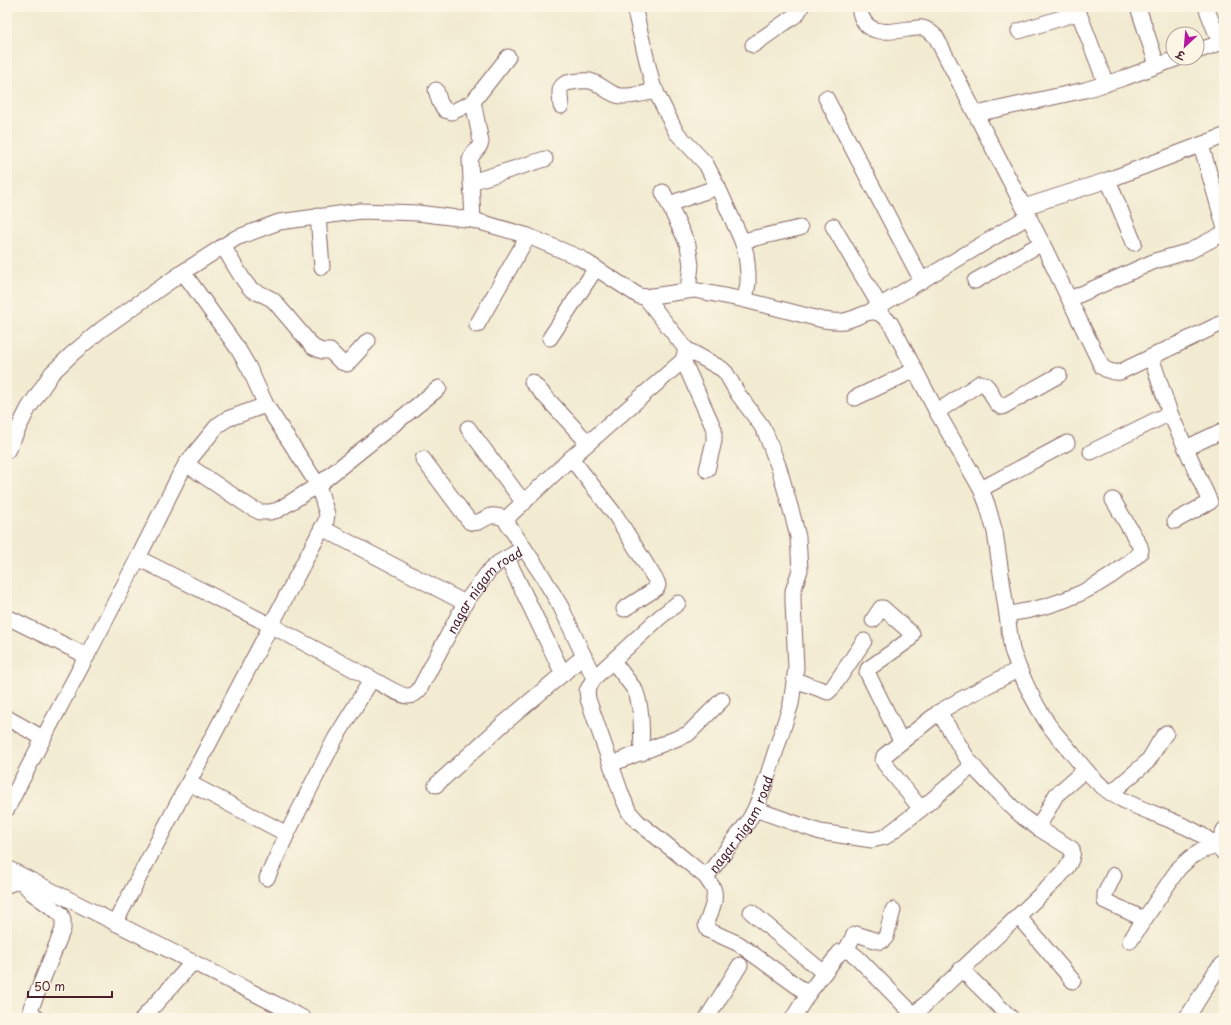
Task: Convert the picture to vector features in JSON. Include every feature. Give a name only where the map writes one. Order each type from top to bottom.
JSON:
[{"type":"street","points":[[634,7],[651,81],[676,132],[706,164],[742,241],[746,254],[748,273],[748,283],[744,300]]},
{"type":"street","points":[[753,45],[797,14],[800,7]]},
{"type":"street","points":[[859,7],[863,21],[877,31],[889,32],[925,28],[936,37],[1027,212],[1102,367],[1108,371],[1120,372],[1224,322]]},
{"type":"street","points":[[1138,7],[1157,65]]},
{"type":"street","points":[[1205,48],[1222,43],[1206,7]]},
{"type":"street","points":[[1019,31],[1071,15],[1076,14],[1080,16],[1106,84]]},
{"type":"street","points":[[436,90],[442,107],[449,112],[472,103],[508,57]]},
{"type":"street","points":[[976,114],[1085,90],[1124,78],[1165,62]]},
{"type":"street","points":[[561,106],[561,88],[562,85],[566,83],[584,81],[592,82],[621,96],[656,91]]},
{"type":"street","points":[[826,98],[922,281]]},
{"type":"street","points":[[472,103],[474,106],[481,142],[470,160],[473,220]]},
{"type":"street","points":[[7,451],[28,409],[52,373],[73,353],[102,329],[182,272],[236,238],[279,222],[361,211],[418,213],[473,220],[528,236],[580,258],[634,294],[645,298],[694,290],[744,300],[833,322],[843,321],[876,309],[922,281],[1027,212],[1224,136]]},
{"type":"street","points":[[1201,145],[1224,225]]},
{"type":"street","points":[[471,182],[546,159]]},
{"type":"street","points":[[1108,180],[1134,243]]},
{"type":"street","points":[[688,290],[691,265],[688,245],[666,198],[718,187]]},
{"type":"street","points":[[318,216],[322,267]]},
{"type":"street","points":[[833,226],[876,309],[879,313],[885,316],[891,324],[937,412],[981,489],[992,517],[995,532],[1012,650],[1028,688],[1048,724],[1098,784],[1124,801],[1202,835],[1221,849]]},
{"type":"street","points":[[742,241],[800,228]]},
{"type":"street","points":[[1070,299],[1155,261],[1190,251],[1224,233]]},
{"type":"street","points":[[477,325],[528,236]]},
{"type":"street","points":[[975,281],[1042,243]]},
{"type":"street","points":[[223,246],[248,285],[255,292],[274,301],[313,347],[322,351],[330,351],[341,362],[347,364],[368,341]]},
{"type":"street","points":[[550,338],[596,268]]},
{"type":"street","points":[[115,923],[272,626],[326,521],[327,514],[318,485],[266,405],[249,368],[238,349],[182,272]]},
{"type":"street","name":"nagar nigam road","points":[[372,679],[402,695],[409,696],[415,694],[419,690],[465,603],[489,571],[498,563],[524,548],[561,607],[594,678],[589,686],[587,696],[629,812],[638,822],[706,877],[748,822],[762,793],[791,704],[796,668],[793,602],[794,591],[800,570],[798,537],[779,468],[761,425],[738,394],[726,373],[719,366],[685,354],[645,298]]},
{"type":"street","points":[[524,548],[507,523],[510,515],[685,354],[714,429],[714,441],[707,470]]},
{"type":"street","points":[[1151,357],[1170,413],[1210,502],[1175,521]]},
{"type":"street","points":[[855,398],[915,370]]},
{"type":"street","points":[[937,412],[980,383],[988,386],[997,404],[1002,407],[1059,375]]},
{"type":"street","points":[[532,382],[588,443]]},
{"type":"street","points":[[186,464],[250,507],[260,512],[278,510],[318,485],[439,388]]},
{"type":"street","points":[[7,809],[186,464],[218,424],[227,419],[266,405]]},
{"type":"street","points":[[1091,452],[1170,413]]},
{"type":"street","points":[[468,428],[524,502]]},
{"type":"street","points":[[1186,448],[1224,430]]},
{"type":"street","points":[[981,489],[1067,443]]},
{"type":"street","points":[[571,458],[616,516],[657,582],[657,588],[624,609]]},
{"type":"street","points":[[424,459],[470,522],[477,523],[491,516],[498,516],[508,519]]},
{"type":"street","points":[[1007,614],[1025,612],[1075,596],[1107,579],[1140,553],[1142,550],[1140,546],[1113,500]]},
{"type":"street","points":[[322,528],[465,603]]},
{"type":"street","points":[[138,558],[372,679],[335,739],[287,834],[267,878]]},
{"type":"street","points":[[507,558],[563,674]]},
{"type":"street","points":[[594,678],[660,617],[678,603]]},
{"type":"street","points":[[873,620],[880,608],[883,608],[912,634],[909,640],[868,669],[867,672],[901,741]]},
{"type":"street","points":[[7,617],[87,656]]},
{"type":"street","points":[[795,680],[828,692],[833,687],[864,640]]},
{"type":"street","points":[[436,785],[502,725],[584,656]]},
{"type":"street","points":[[613,661],[635,690],[637,695],[640,709],[642,753]]},
{"type":"street","points":[[921,809],[885,764],[883,760],[886,753],[939,712],[958,700],[1019,669]]},
{"type":"street","points":[[611,764],[688,734],[722,700]]},
{"type":"street","points":[[793,1018],[808,994],[840,952],[846,950],[852,952],[915,1017],[961,969],[1058,879],[1072,858],[1072,849],[1038,828],[1011,806],[972,766],[939,712]]},
{"type":"street","points":[[7,718],[43,738]]},
{"type":"street","points":[[1111,793],[1147,762],[1159,741],[1166,733]]},
{"type":"street","points":[[755,810],[820,832],[872,840],[885,837],[972,766]]},
{"type":"street","points":[[1038,828],[1056,795],[1085,770]]},
{"type":"street","points":[[190,783],[287,834]]},
{"type":"street","points":[[1221,849],[1224,830]]},
{"type":"street","points":[[1130,941],[1172,878],[1190,858],[1201,851],[1221,849]]},
{"type":"street","points":[[1114,875],[1105,894],[1105,901],[1144,919]]},
{"type":"street","points":[[13,877],[115,923],[303,1018]]},
{"type":"street","points":[[13,877],[61,914],[63,920],[63,929],[33,1003],[32,1016]]},
{"type":"street","points":[[706,877],[714,889],[715,894],[715,899],[706,926],[708,930],[739,944],[808,994]]},
{"type":"street","points":[[846,950],[854,935],[857,934],[877,941],[883,941],[886,937],[893,910]]},
{"type":"street","points":[[751,912],[824,973]]},
{"type":"street","points":[[1018,916],[1073,981]]},
{"type":"street","points":[[143,1018],[193,962]]},
{"type":"street","points":[[1186,1018],[1216,971],[1224,963]]},
{"type":"street","points":[[707,1018],[740,965]]},
{"type":"street","points":[[961,969],[1011,1018]]}]
